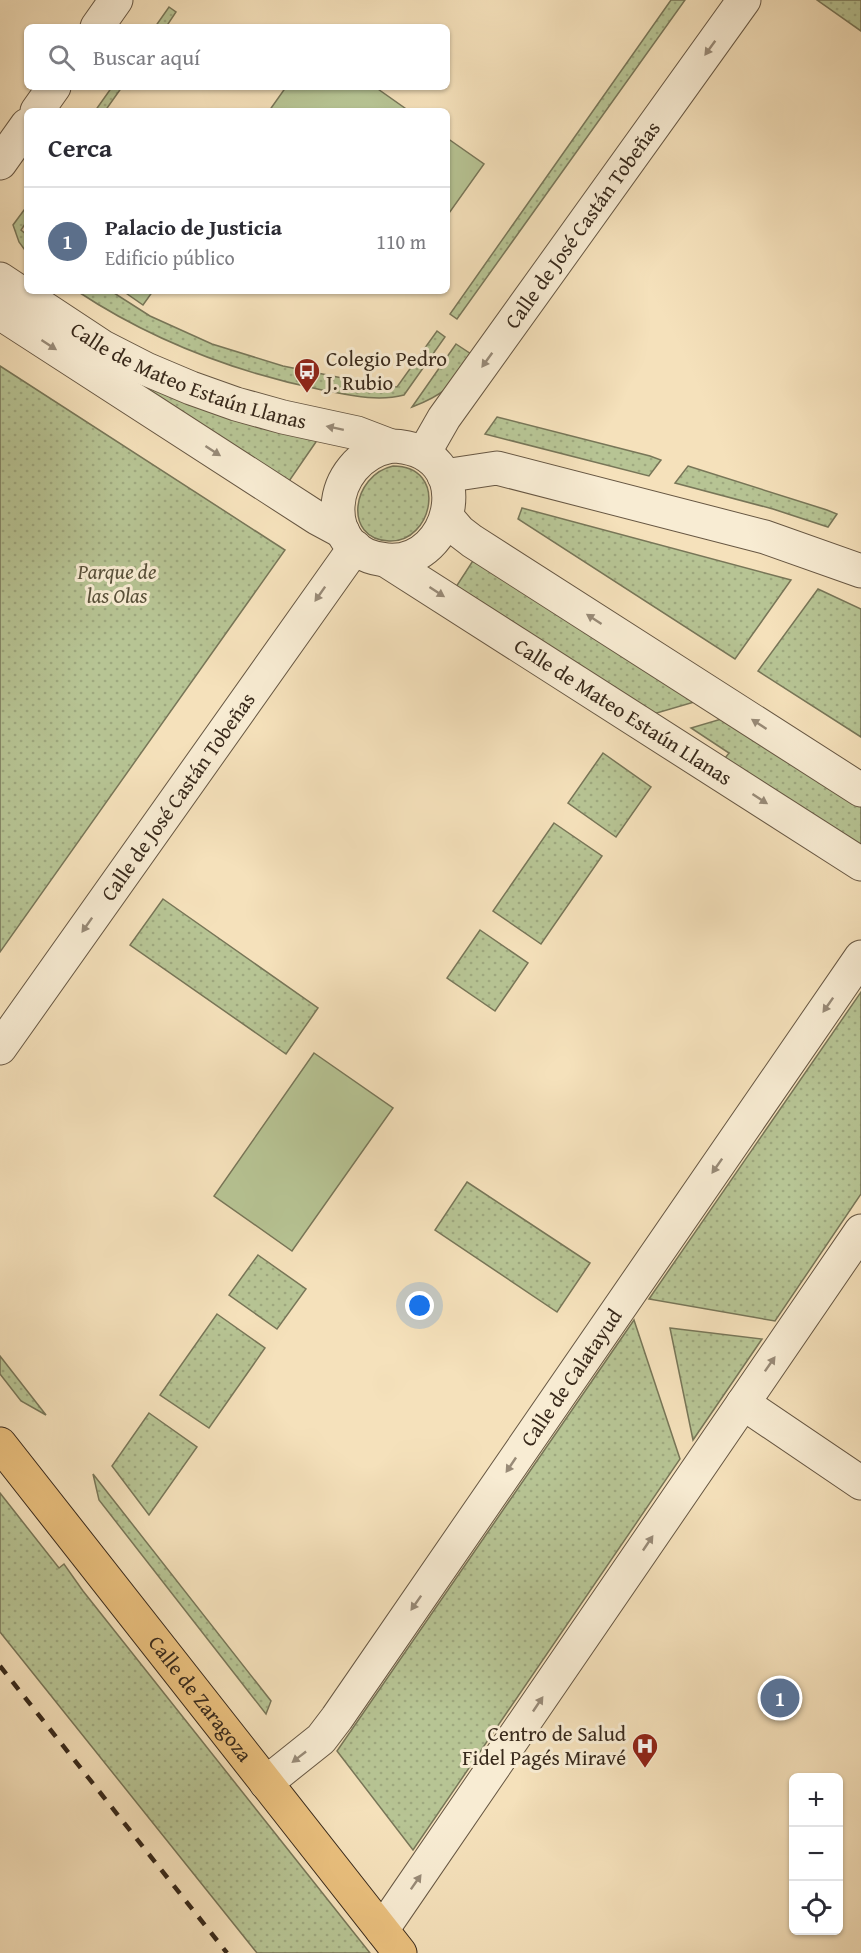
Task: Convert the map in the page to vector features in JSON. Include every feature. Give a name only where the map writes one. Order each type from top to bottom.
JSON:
[{"type":"main road","name":"Calle de Zaragoza","points":[[0,1444],[391,1941]]},
{"type":"street","points":[[99,24],[116,0]]},
{"type":"street","name":"Calle de José Castán Tobeñas","points":[[434,464],[444,418],[744,0]]},
{"type":"street","points":[[39,108],[52,90]]},
{"type":"street","points":[[0,163],[24,129]]},
{"type":"street","name":"Calle de Mateo Estaún Llanas","points":[[0,279],[103,347],[146,369],[236,404],[357,433],[391,446]]},
{"type":"street","name":"Calle de Mateo Estaún Llanas","points":[[0,313],[349,539]]},
{"type":"street","points":[[391,446],[414,448],[434,464],[449,489],[450,503],[447,517],[436,537],[427,547],[408,557],[387,561],[373,558],[349,539],[337,510],[341,486],[359,460],[379,448],[391,446]]},
{"type":"street","points":[[434,464],[497,468],[765,537],[861,571]]},
{"type":"street","points":[[447,517],[472,541],[861,790]]},
{"type":"street","name":"Calle de José Castán Tobeñas","points":[[0,1048],[349,539]]},
{"type":"street","name":"Calle de Mateo Estaún Llanas","points":[[387,561],[861,864]]},
{"type":"street","name":"Calle de Calatayud","points":[[266,1783],[321,1739],[337,1718],[861,957]]},
{"type":"street","points":[[391,1941],[743,1403],[861,1231]]},
{"type":"street","points":[[743,1403],[861,1484]]},
{"type":"green space","points":[[671,0],[685,0],[457,319],[450,314]]},
{"type":"green space","points":[[817,0],[861,0],[861,31]]},
{"type":"green space","points":[[169,7],[176,12],[168,24],[157,24]]},
{"type":"green space","points":[[110,90],[120,90],[107,108],[97,108]]},
{"type":"green space","points":[[284,90],[379,90],[405,108],[271,108]]},
{"type":"green space","points":[[450,140],[484,164],[450,212]]},
{"type":"green space","points":[[24,210],[24,226],[21,230],[24,232],[24,249],[19,242],[13,225]]},
{"type":"green space","points":[[82,294],[116,294],[150,316],[212,344],[283,366],[397,387],[437,331],[445,337],[404,395],[384,398],[363,397],[290,383],[226,364],[164,339],[105,309]]},
{"type":"green space","points":[[127,294],[151,294],[143,305]]},
{"type":"green space","points":[[456,344],[477,358],[448,387],[433,398],[412,407]]},
{"type":"green space","points":[[98,355],[320,436],[285,487]]},
{"type":"green space","name":"Parque de las Olas","points":[[0,366],[285,550],[0,952]]},
{"type":"green space","points":[[497,417],[661,460],[649,476],[485,434]]},
{"type":"green space","points":[[393,466],[411,469],[422,478],[428,490],[428,504],[424,518],[416,530],[404,538],[389,541],[374,538],[364,530],[359,519],[358,506],[361,493],[368,481],[379,472]]},
{"type":"green space","points":[[688,466],[837,514],[828,527],[773,509],[675,483]]},
{"type":"green space","points":[[522,508],[791,580],[735,659],[518,519]]},
{"type":"green space","points":[[476,556],[701,700],[650,715],[454,590]]},
{"type":"green space","points":[[818,589],[861,609],[861,737],[758,671]]},
{"type":"green space","points":[[728,717],[861,803],[861,845],[722,762],[729,753],[691,728]]},
{"type":"green space","points":[[603,753],[651,787],[616,837],[568,803]]},
{"type":"green space","points":[[554,823],[602,856],[541,944],[493,911]]},
{"type":"green space","points":[[163,899],[318,1008],[286,1054],[130,945]]},
{"type":"green space","points":[[480,930],[528,963],[495,1011],[447,978]]},
{"type":"green space","points":[[861,992],[861,1194],[775,1321],[649,1299]]},
{"type":"green space","points":[[314,1053],[393,1108],[292,1251],[214,1196]]},
{"type":"green space","points":[[467,1182],[590,1263],[557,1312],[435,1230]]},
{"type":"green space","points":[[258,1255],[306,1289],[277,1329],[229,1295]]},
{"type":"green space","points":[[217,1314],[265,1348],[209,1428],[160,1395]]},
{"type":"green space","points":[[634,1320],[680,1459],[413,1850],[337,1751]]},
{"type":"green space","points":[[670,1328],[762,1339],[693,1440]]},
{"type":"green space","points":[[0,1356],[46,1415],[21,1401],[0,1374]]},
{"type":"green space","points":[[149,1413],[197,1447],[149,1515],[112,1466]]},
{"type":"green space","points":[[93,1474],[271,1701],[266,1714],[99,1500]]},
{"type":"green space","points":[[0,1493],[59,1568],[64,1564],[370,1953],[257,1953],[0,1632]]},
{"type":"railway","points":[[0,1666],[227,1953]]},
{"type":"place","name":"Colegio Pedro J. Rubio","points":[[307,394]]},
{"type":"place","name":"Palacio de Justicia","points":[[780,1698]]},
{"type":"place","name":"Centro de Salud Fidel Pagés Miravé","points":[[645,1769]]}]
